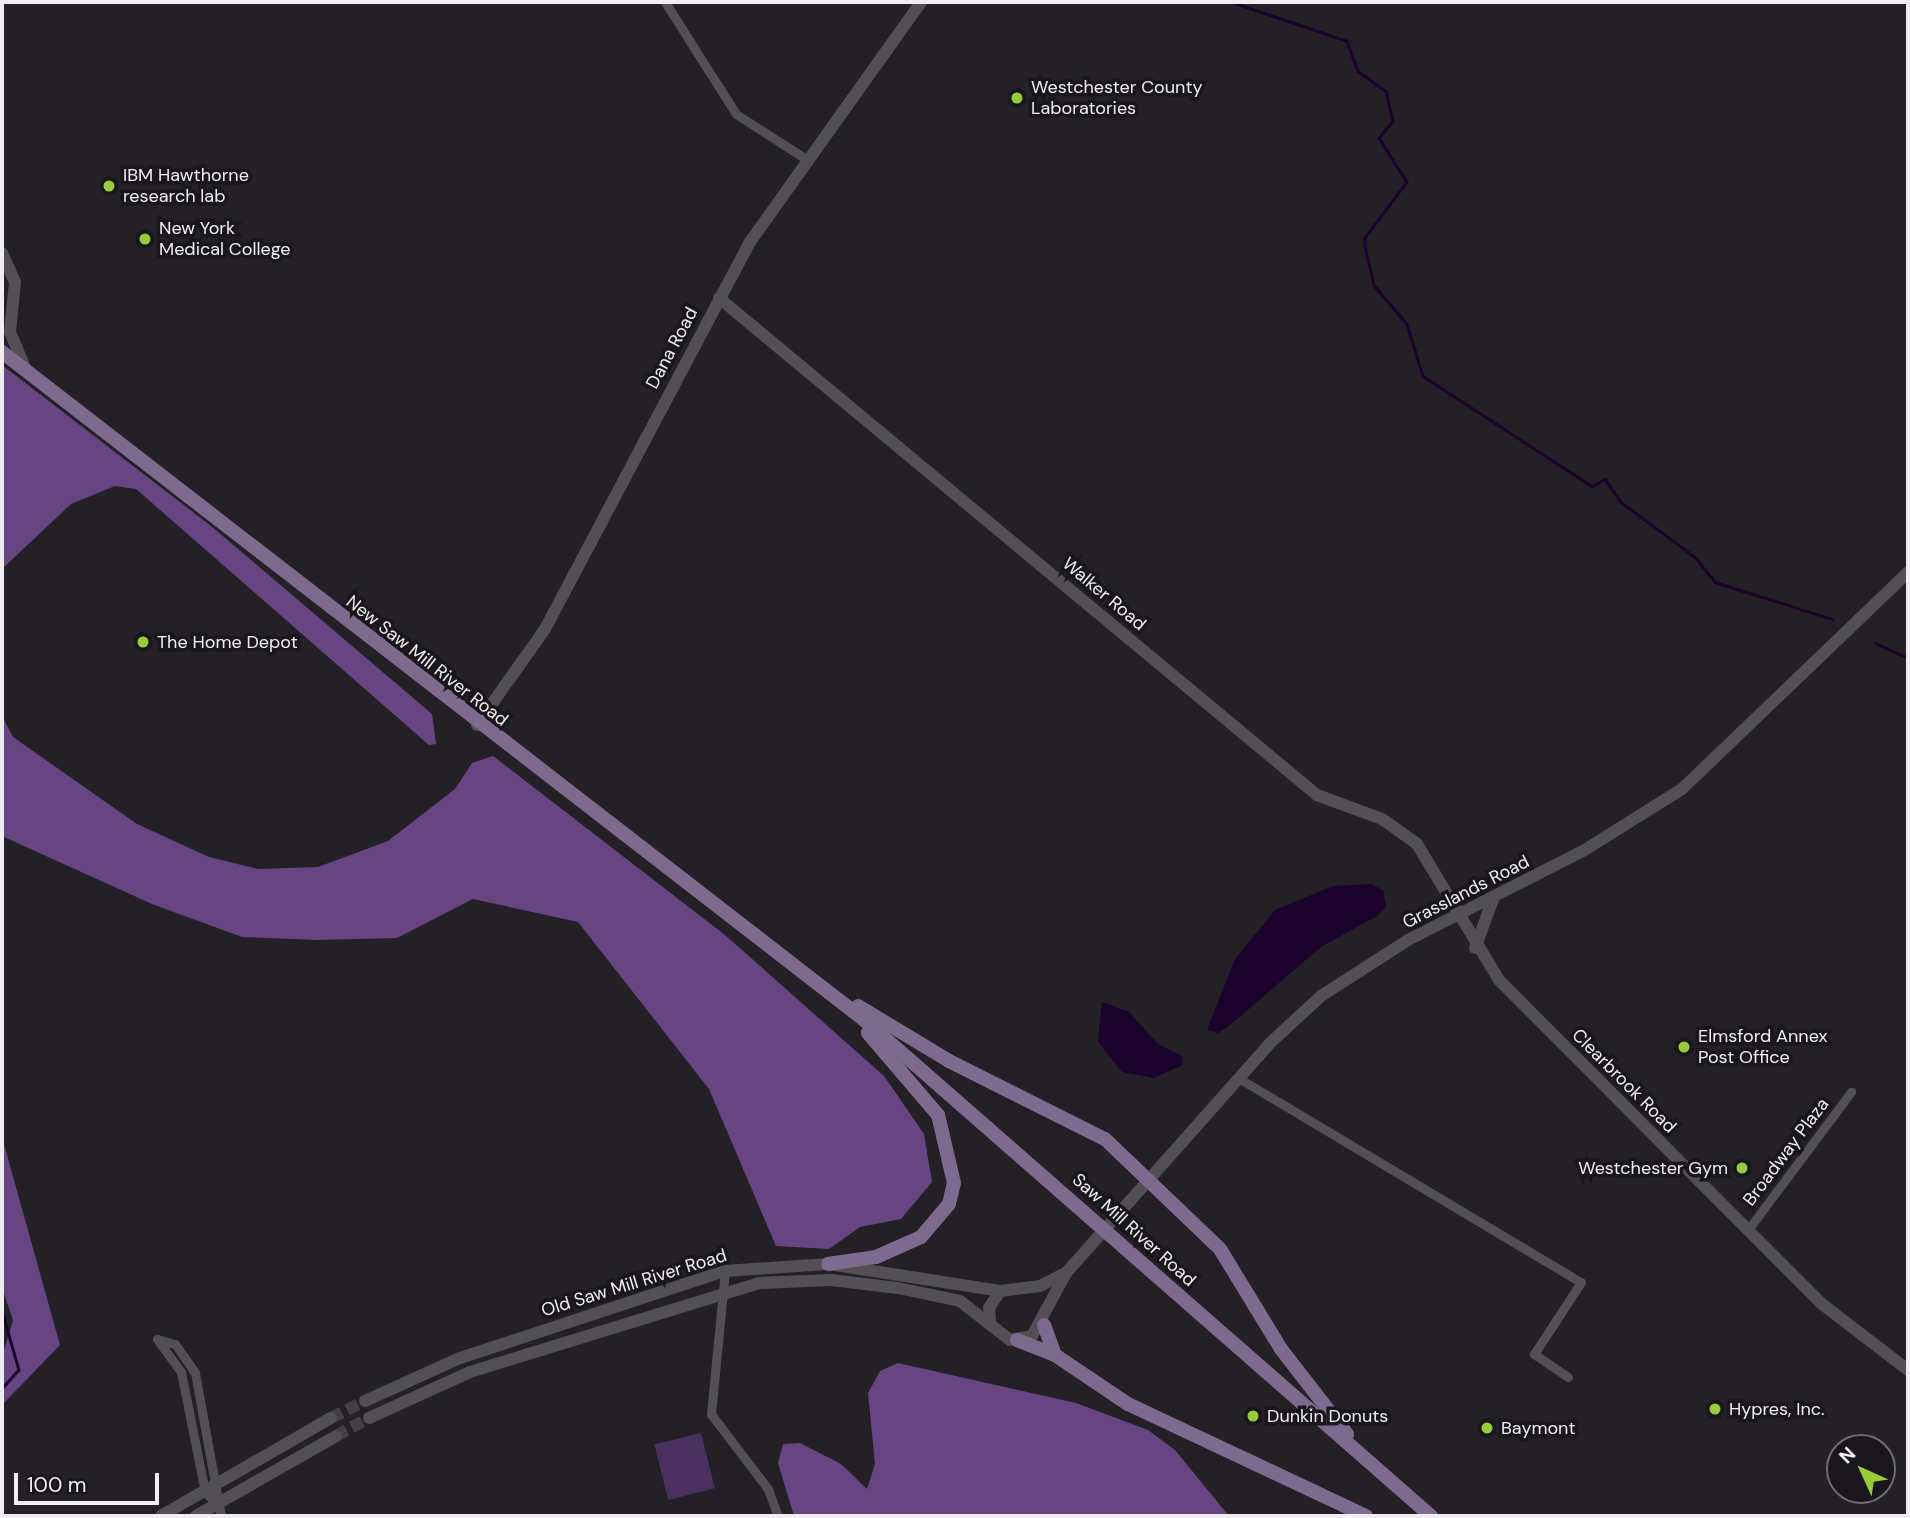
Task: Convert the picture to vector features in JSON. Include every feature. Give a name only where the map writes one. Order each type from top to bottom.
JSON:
[{"type":"main road","points":[[2,352],[26,370]]},
{"type":"main road","name":"New Saw Mill River Road","points":[[26,370],[477,725],[809,976]]},
{"type":"main road","points":[[809,976],[949,1061],[1084,1124],[1150,1181],[1220,1249],[1299,1376],[1401,1491]]},
{"type":"main road","points":[[809,976],[925,1094],[953,1162],[949,1204],[921,1237],[876,1257],[828,1264]]},
{"type":"main road","name":"Saw Mill River Road","points":[[809,976],[970,1109],[1430,1516]]},
{"type":"main road","points":[[1044,1325],[1055,1355]]},
{"type":"main road","points":[[1017,1340],[1055,1355],[1163,1422],[1366,1516]]},
{"type":"street","points":[[665,2],[736,114],[806,159]]},
{"type":"street","name":"Dana Road","points":[[477,725],[545,629],[719,298],[806,159],[921,2]]},
{"type":"street","points":[[2,253],[15,282],[10,332],[26,370]]},
{"type":"street","name":"Walker Road","points":[[719,298],[1317,795],[1400,829],[1430,862],[1456,914]]},
{"type":"street","points":[[2,325],[12,311]]},
{"type":"street","name":"Grasslands Road","points":[[1066,1273],[1240,1079],[1321,996],[1456,914],[1495,895],[1682,789],[1908,572]]},
{"type":"street","points":[[1475,948],[1495,895]]},
{"type":"street","name":"Clearbrook Road","points":[[1456,914],[1475,948],[1747,1231],[1851,1330],[1908,1370]]},
{"type":"street","points":[[1240,1079],[1581,1282],[1534,1354],[1568,1377]]},
{"type":"street","name":"Broadway Plaza","points":[[1747,1231],[1851,1091]]},
{"type":"street","name":"Old Saw Mill River Road","points":[[365,1401],[460,1358],[725,1271],[828,1264],[1000,1291],[1027,1288],[1066,1273]]},
{"type":"street","points":[[725,1271],[728,1290],[711,1414],[768,1489],[778,1516]]},
{"type":"street","points":[[1017,1340],[1044,1325],[1047,1309],[1066,1273]]},
{"type":"street","name":"Old Saw Mill River Road","points":[[369,1418],[470,1372],[728,1290],[800,1280],[868,1282],[960,1301],[989,1321],[1003,1337],[1017,1340]]},
{"type":"street","points":[[1027,1288],[1047,1309]]},
{"type":"street","points":[[989,1321],[989,1308],[1000,1291]]},
{"type":"street","points":[[157,1339],[175,1345],[195,1373],[219,1483],[219,1510],[205,1492],[181,1372],[157,1339]]},
{"type":"street","points":[[160,1516],[331,1418]]},
{"type":"street","points":[[196,1516],[219,1510],[336,1436]]},
{"type":"shaded area","points":[[2,365],[211,526],[432,714],[436,744],[429,745],[136,489],[115,486],[71,504],[2,569]]},
{"type":"shaded area","points":[[2,716],[13,737],[137,824],[209,857],[258,869],[318,867],[388,841],[455,789],[472,763],[493,756],[725,935],[884,1076],[924,1134],[932,1182],[901,1219],[860,1227],[829,1249],[776,1246],[709,1089],[578,922],[473,899],[397,938],[317,940],[242,937],[152,904],[2,836]]},
{"type":"shaded area","points":[[1371,884],[1383,890],[1386,907],[1377,916],[1321,947],[1229,1026],[1218,1033],[1207,1030],[1235,959],[1275,910],[1333,886]]},
{"type":"shaded area","points":[[1102,1002],[1129,1012],[1158,1044],[1182,1056],[1183,1065],[1154,1078],[1122,1072],[1098,1042]]},
{"type":"shaded area","points":[[2,1137],[60,1345],[2,1405],[2,1357],[13,1320],[2,1288]]},
{"type":"shaded area","points":[[898,1363],[1076,1403],[1148,1430],[1175,1450],[1229,1516],[794,1516],[778,1463],[783,1444],[800,1443],[841,1464],[867,1489],[875,1464],[868,1393],[880,1371]]},
{"type":"shaded area","points":[[701,1433],[715,1488],[668,1500],[654,1445]]},
{"type":"waterway","points":[[1232,2],[1347,41],[1358,71],[1386,91],[1393,121],[1379,138],[1407,182],[1365,238],[1365,246],[1374,285],[1407,324],[1423,376],[1592,486],[1605,479],[1621,502],[1695,557],[1715,582],[1832,619]]},
{"type":"waterway","points":[[1875,643],[1908,658]]},
{"type":"waterway","points":[[2,1311],[19,1370],[2,1389]]},
{"type":"tunnel","points":[[331,1418],[365,1401]]},
{"type":"tunnel","points":[[336,1436],[369,1418]]},
{"type":"place","name":"Westchester County Laboratories","points":[[1017,98]]},
{"type":"place","name":"IBM Hawthorne research lab","points":[[109,186]]},
{"type":"place","name":"New York Medical College","points":[[145,239]]},
{"type":"place","name":"The Home Depot","points":[[143,642]]},
{"type":"place","name":"Elmsford Annex Post Office","points":[[1684,1047]]},
{"type":"place","name":"Westchester Gym","points":[[1742,1168]]},
{"type":"place","name":"Hypres, Inc.","points":[[1715,1409]]},
{"type":"place","name":"Dunkin Donuts","points":[[1253,1416]]},
{"type":"place","name":"Baymont","points":[[1487,1428]]}]
